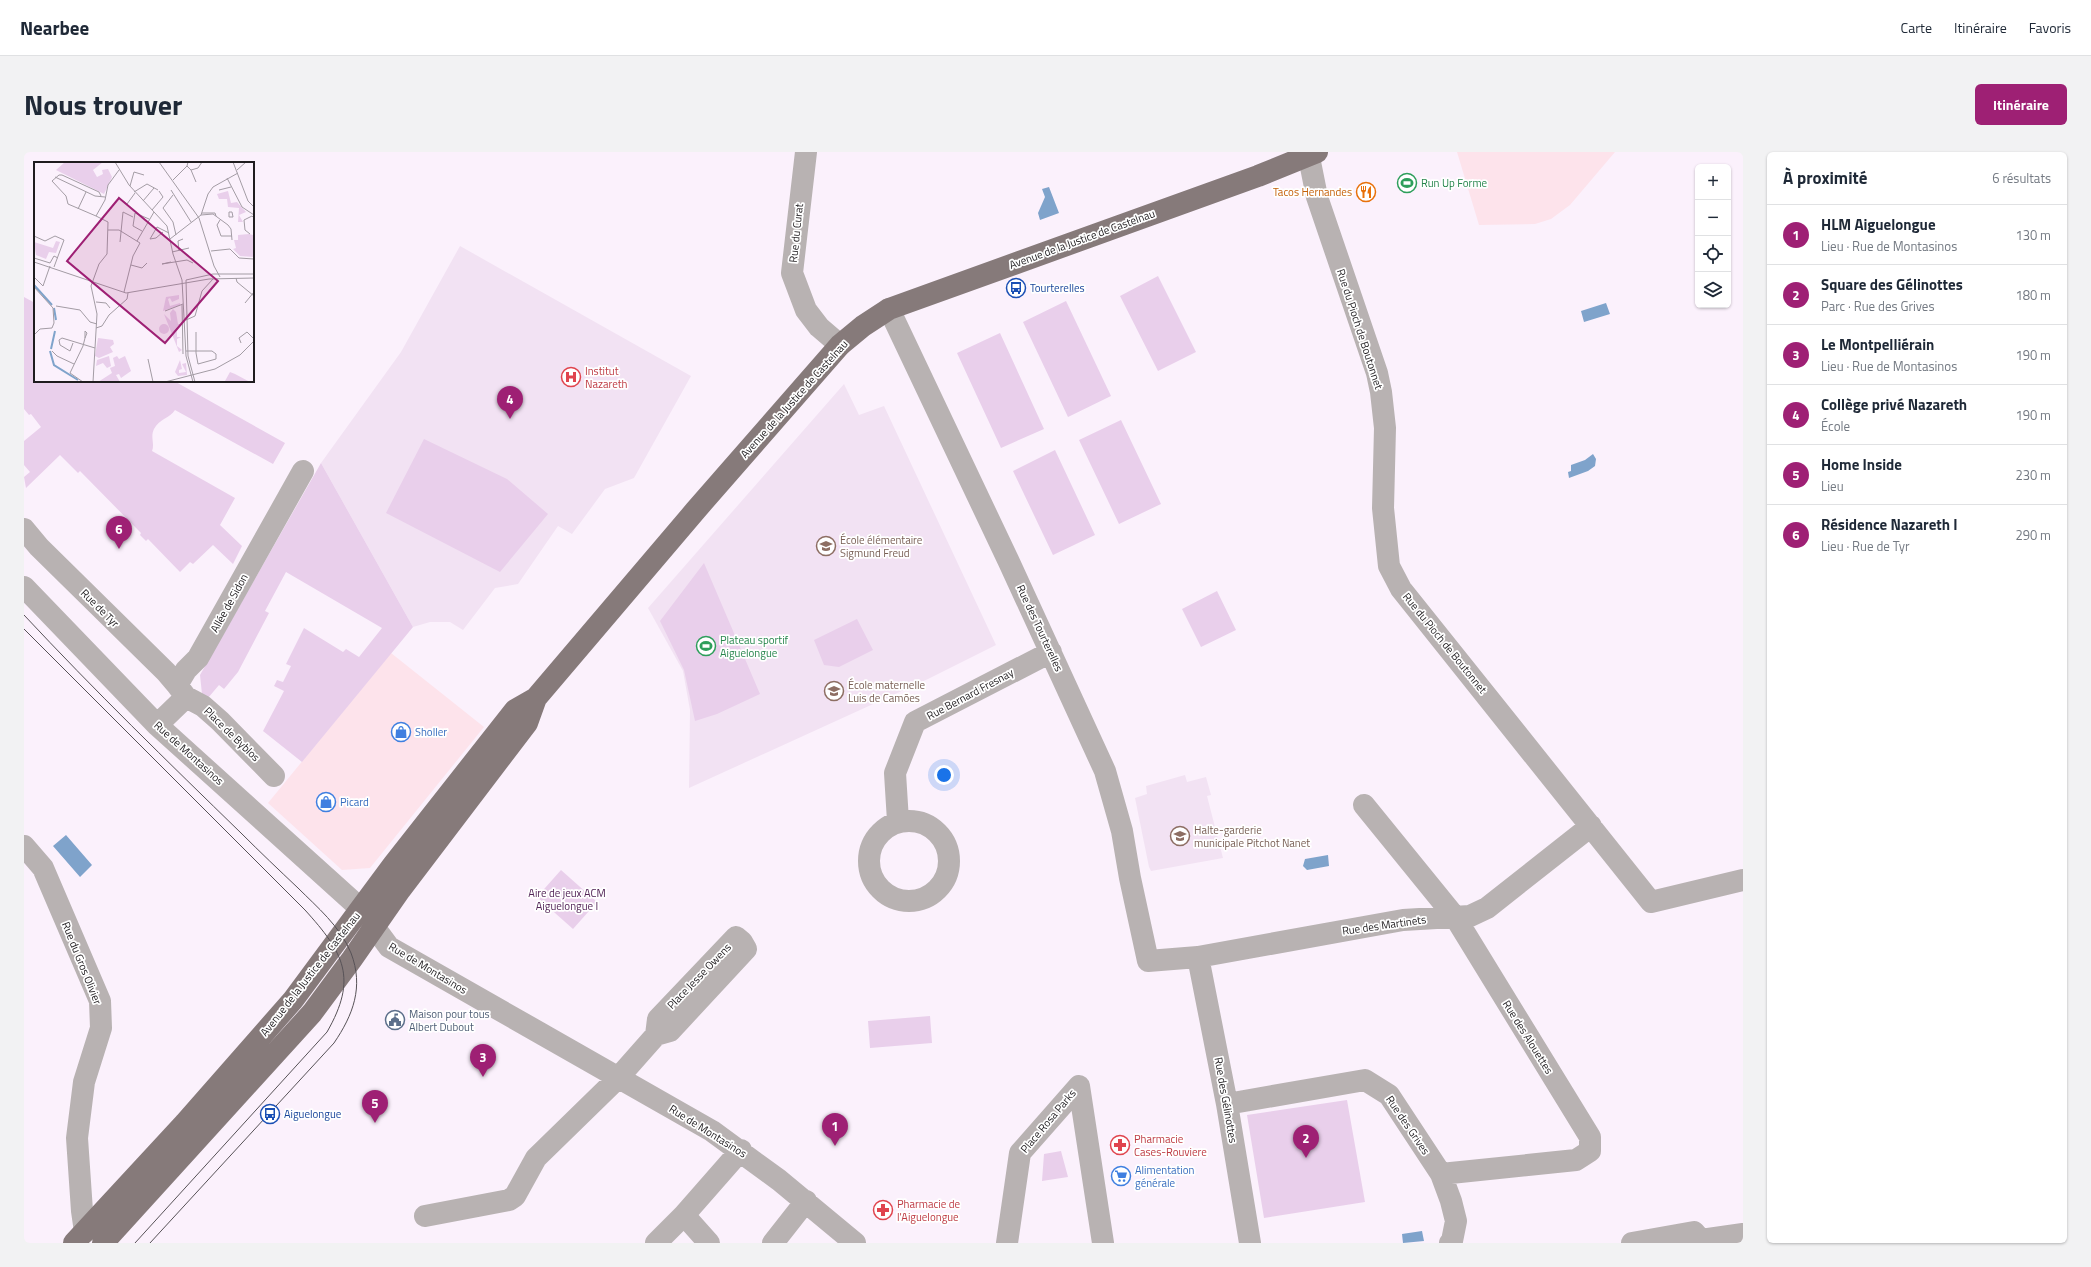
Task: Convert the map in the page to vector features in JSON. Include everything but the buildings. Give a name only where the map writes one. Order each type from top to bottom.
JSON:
[{"type":"main road","name":"Avenue de la Justice de Castelnau","points":[[87,1239],[273,1024],[310,978],[393,865],[515,710],[536,698],[695,510],[840,345],[863,326],[889,309],[1251,178],[1311,153]]},
{"type":"main road","name":"Avenue de la Justice de Castelnau","points":[[87,1239],[312,1013],[374,929],[400,890],[527,723],[536,698]]},
{"type":"street","name":"Rue du Curat","points":[[806,152],[792,274],[806,310],[819,327],[840,345]]},
{"type":"street","name":"Rue du Pioch de Boutonnet","points":[[1311,153],[1317,197],[1377,373],[1381,392],[1385,428],[1384,508],[1389,566],[1406,597],[1449,646],[1652,902],[1743,880]]},
{"type":"street","name":"Rue des Tourterelles","points":[[889,309],[1051,652],[1105,771],[1122,831],[1130,878],[1148,961]]},
{"type":"street","name":"Allée de Sidon","points":[[157,725],[182,691],[186,670],[198,658],[303,471]]},
{"type":"street","name":"Rue de Tyr","points":[[24,529],[39,546],[166,672],[182,691]]},
{"type":"street","name":"Rue de Montasinos","points":[[24,587],[157,725],[360,909],[374,929],[390,947],[618,1078],[712,1130],[741,1150],[856,1243]]},
{"type":"street","name":"Rue Bernard Fresnay","points":[[898,821],[895,773],[915,722],[1051,652]]},
{"type":"street","name":"Place de Byblos","points":[[182,691],[203,706],[274,776]]},
{"type":"street","name":"Rue des Alouettes","points":[[1364,806],[1455,917],[1590,1137],[1590,1151],[1576,1160],[1441,1174]]},
{"type":"street","name":"Rue des Martinets","points":[[1148,961],[1198,957],[1403,920],[1470,916],[1487,908],[1591,826]]},
{"type":"street","name":"Rue du Gros Olivier","points":[[24,846],[43,868],[100,1001],[101,1028],[84,1082],[77,1138],[82,1212],[87,1239]]},
{"type":"street","name":"Rue des Gélinottes","points":[[1198,957],[1227,1104],[1250,1243]]},
{"type":"street","points":[[425,1216],[509,1200],[515,1196],[536,1158],[546,1146],[618,1078],[656,1035]]},
{"type":"street","name":"Rue des Grives","points":[[1227,1104],[1365,1080],[1389,1095],[1441,1174],[1451,1201],[1456,1221],[1452,1241],[1450,1243]]},
{"type":"street","name":"Place Rosa Parks","points":[[1007,1243],[1020,1153],[1078,1086],[1103,1243]]},
{"type":"street","points":[[656,1243],[684,1215],[741,1150]]},
{"type":"street","points":[[773,1243],[806,1202]]},
{"type":"street","points":[[684,1215],[709,1243]]},
{"type":"street","points":[[1632,1243],[1694,1232],[1701,1240],[1743,1234]]},
{"type":"shaded area","points":[[1457,152],[1615,152],[1570,205],[1551,219],[1535,224],[1479,225]]},
{"type":"shaded area","points":[[460,246],[691,376],[634,478],[605,489],[572,534],[558,526],[518,584],[495,588],[463,630],[450,622],[430,622],[413,627],[321,463],[401,352]]},
{"type":"shaded area","name":"École élémentaire Sigmund Freud","points":[[844,384],[859,415],[884,406],[996,645],[928,679],[689,788],[690,710],[683,671],[648,608]]},
{"type":"shaded area","points":[[391,653],[484,727],[370,868],[342,870],[268,803]]},
{"type":"shaded area","name":"Halte-garderie municipale Pitchot Nanet","points":[[1185,775],[1187,782],[1206,777],[1211,795],[1207,796],[1223,858],[1151,871],[1135,798],[1147,794],[1146,786]]},
{"type":"green space","points":[[1158,276],[1196,352],[1158,371],[1120,296]]},
{"type":"green space","points":[[24,297],[34,302],[34,382],[176,382],[285,443],[273,464],[175,410],[156,426],[152,435],[152,451],[235,498],[220,525],[242,546],[233,564],[213,545],[193,564],[190,562],[180,572],[148,539],[146,541],[140,535],[141,533],[80,471],[78,473],[60,455],[26,488],[24,477],[30,472],[24,465],[24,441],[41,427],[31,414],[29,415],[24,409]]},
{"type":"green space","points":[[1066,301],[1111,396],[1068,417],[1023,322]]},
{"type":"green space","points":[[1000,333],[1044,429],[1001,448],[957,353]]},
{"type":"green space","points":[[1121,420],[1161,504],[1119,524],[1079,440]]},
{"type":"green space","points":[[424,439],[507,479],[548,514],[500,572],[386,513]]},
{"type":"green space","points":[[1055,450],[1095,535],[1053,555],[1013,471]]},
{"type":"green space","points":[[321,463],[413,627],[302,762],[263,731],[284,691],[274,686],[277,680],[283,682],[291,666],[286,664],[304,628],[343,652],[346,649],[359,657],[382,628],[286,572],[265,611],[269,613],[238,672],[224,689],[219,685],[208,698],[202,694],[200,675]]},
{"type":"green space","name":"Plateau sportif Aiguelongue","points":[[704,563],[760,694],[717,714],[695,721],[684,670],[660,621]]},
{"type":"green space","points":[[1217,591],[1236,630],[1201,647],[1182,609]]},
{"type":"green space","points":[[857,619],[873,650],[839,667],[824,665],[814,640]]},
{"type":"green space","name":"Aire de jeux ACM Aiguelongue I","points":[[561,870],[597,902],[573,929],[537,897]]},
{"type":"green space","points":[[930,1016],[932,1043],[870,1048],[868,1021]]},
{"type":"green space","points":[[1347,1100],[1365,1202],[1264,1218],[1247,1115]]},
{"type":"green space","points":[[1061,1151],[1068,1177],[1042,1181],[1044,1154]]},
{"type":"water","points":[[1049,187],[1059,213],[1040,220],[1038,213],[1045,197],[1042,189]]},
{"type":"water","points":[[1606,303],[1610,314],[1584,322],[1581,311]]},
{"type":"water","points":[[1593,454],[1596,459],[1595,466],[1588,471],[1569,478],[1568,472],[1571,471],[1571,465],[1585,460]]},
{"type":"water","points":[[66,835],[92,865],[80,877],[53,846]]},
{"type":"water","points":[[1328,855],[1329,866],[1307,870],[1303,866],[1305,859]]},
{"type":"water","points":[[1422,1231],[1424,1241],[1403,1243],[1402,1234]]},
{"type":"tram line","points":[[24,615],[131,726],[313,902],[341,934],[351,953],[355,965],[356,989],[354,1000],[346,1022],[334,1043],[150,1243]]},
{"type":"tram line","points":[[24,629],[305,910],[329,940],[337,953],[342,967],[344,981],[342,996],[337,1013],[327,1032],[135,1243]]},
{"type":"place","name":"Run Up Forme","points":[[1407,183]]},
{"type":"place","name":"Tacos Hernandes","points":[[1366,192]]},
{"type":"place","name":"Tourterelles","points":[[1016,288]]},
{"type":"place","name":"Institut Nazareth","points":[[571,377]]},
{"type":"place","name":"Collège privé Nazareth","points":[[510,419]]},
{"type":"place","name":"École élémentaire Sigmund Freud","points":[[826,546]]},
{"type":"place","name":"Résidence Nazareth I","points":[[119,549]]},
{"type":"place","name":"Plateau sportif Aiguelongue","points":[[706,646]]},
{"type":"place","name":"École maternelle Luis de Camões","points":[[834,691]]},
{"type":"place","name":"Sholler","points":[[401,732]]},
{"type":"place","name":"Picard","points":[[326,802]]},
{"type":"place","name":"Halte-garderie municipale Pitchot Nanet","points":[[1180,836]]},
{"type":"place","name":"Maison pour tous Albert Dubout","points":[[395,1020]]},
{"type":"place","name":"Le Montpelliérain","points":[[483,1077]]},
{"type":"place","name":"Aiguelongue","points":[[270,1114]]},
{"type":"place","name":"Home Inside","points":[[375,1123]]},
{"type":"place","name":"Pharmacie Cases-Rouviere","points":[[1120,1145]]},
{"type":"place","name":"HLM Aiguelongue","points":[[835,1146]]},
{"type":"place","name":"Square des Gélinottes","points":[[1306,1158]]},
{"type":"place","name":"Alimentation générale","points":[[1121,1176]]},
{"type":"place","name":"Pharmacie de l'Aiguelongue","points":[[883,1210]]}]
